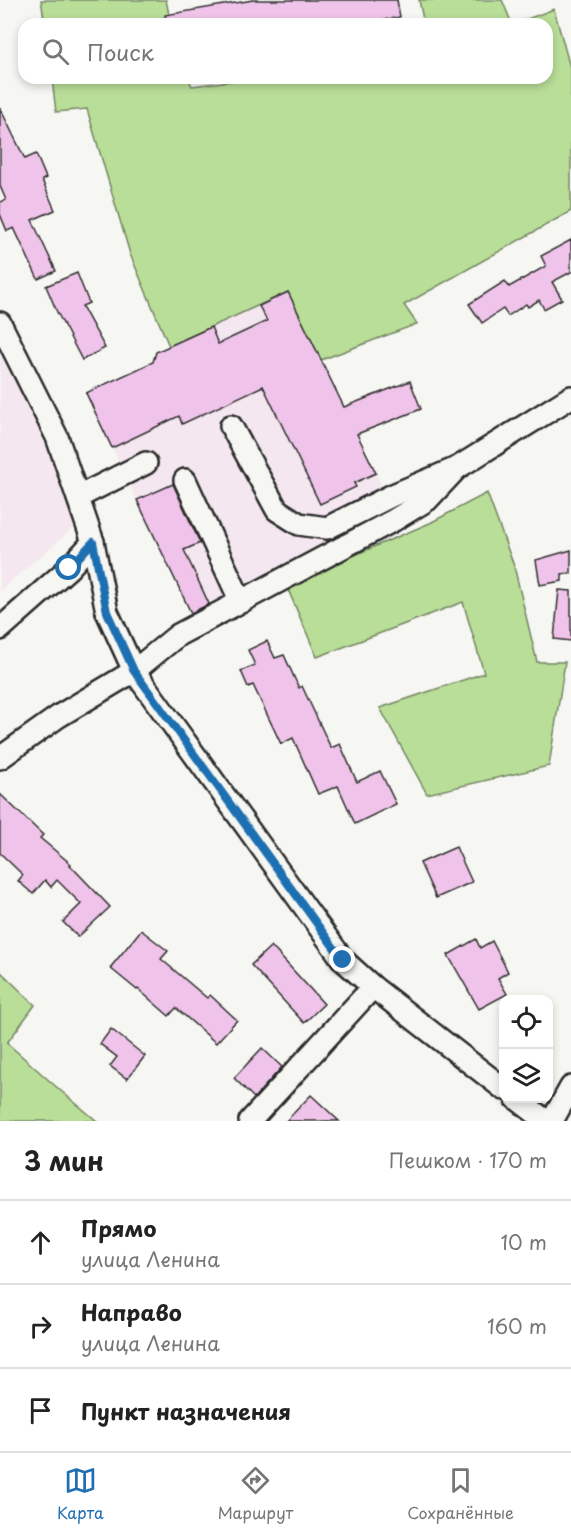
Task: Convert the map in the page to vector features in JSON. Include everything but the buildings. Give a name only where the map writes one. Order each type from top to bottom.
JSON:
[{"type":"street","points":[[0,323],[57,437],[93,542],[107,612],[134,671],[343,960],[373,987],[499,1085]]},
{"type":"street","points":[[231,426],[277,510],[299,524],[327,528],[393,495],[457,468],[571,397]]},
{"type":"street","points":[[78,497],[146,463]]},
{"type":"street","points":[[0,758],[59,716],[134,671],[178,635],[427,500],[457,468]]},
{"type":"street","points":[[185,480],[241,602]]},
{"type":"street","points":[[0,629],[69,568],[93,542]]},
{"type":"street","points":[[250,1121],[373,987]]},
{"type":"street","points":[[552,1121],[571,1087]]},
{"type":"street","points":[[523,1103],[546,1121]]},
{"type":"shaded area","points":[[288,292],[391,508],[257,581],[191,613],[86,393],[153,362],[156,352]]},
{"type":"shaded area","points":[[0,349],[54,461],[77,525],[0,590]]},
{"type":"green space","points":[[41,0],[166,0],[170,18],[44,18]]},
{"type":"green space","points":[[419,0],[502,0],[510,18],[423,18]]},
{"type":"green space","points":[[554,9],[571,71],[571,211],[404,305],[417,324],[321,360],[288,292],[169,346],[130,254],[87,109],[56,112],[53,84],[191,84],[192,86],[208,84],[553,84],[553,18],[530,18]]},
{"type":"green space","points":[[487,493],[514,566],[537,662],[565,662],[549,766],[427,794],[380,708],[484,673],[463,602],[317,657],[287,587],[430,523]]},
{"type":"green space","points":[[0,971],[35,1005],[7,1043],[97,1121],[0,1121]]},
{"type":"route","points":[[69,568],[93,542],[107,612],[134,671],[343,960]]}]
